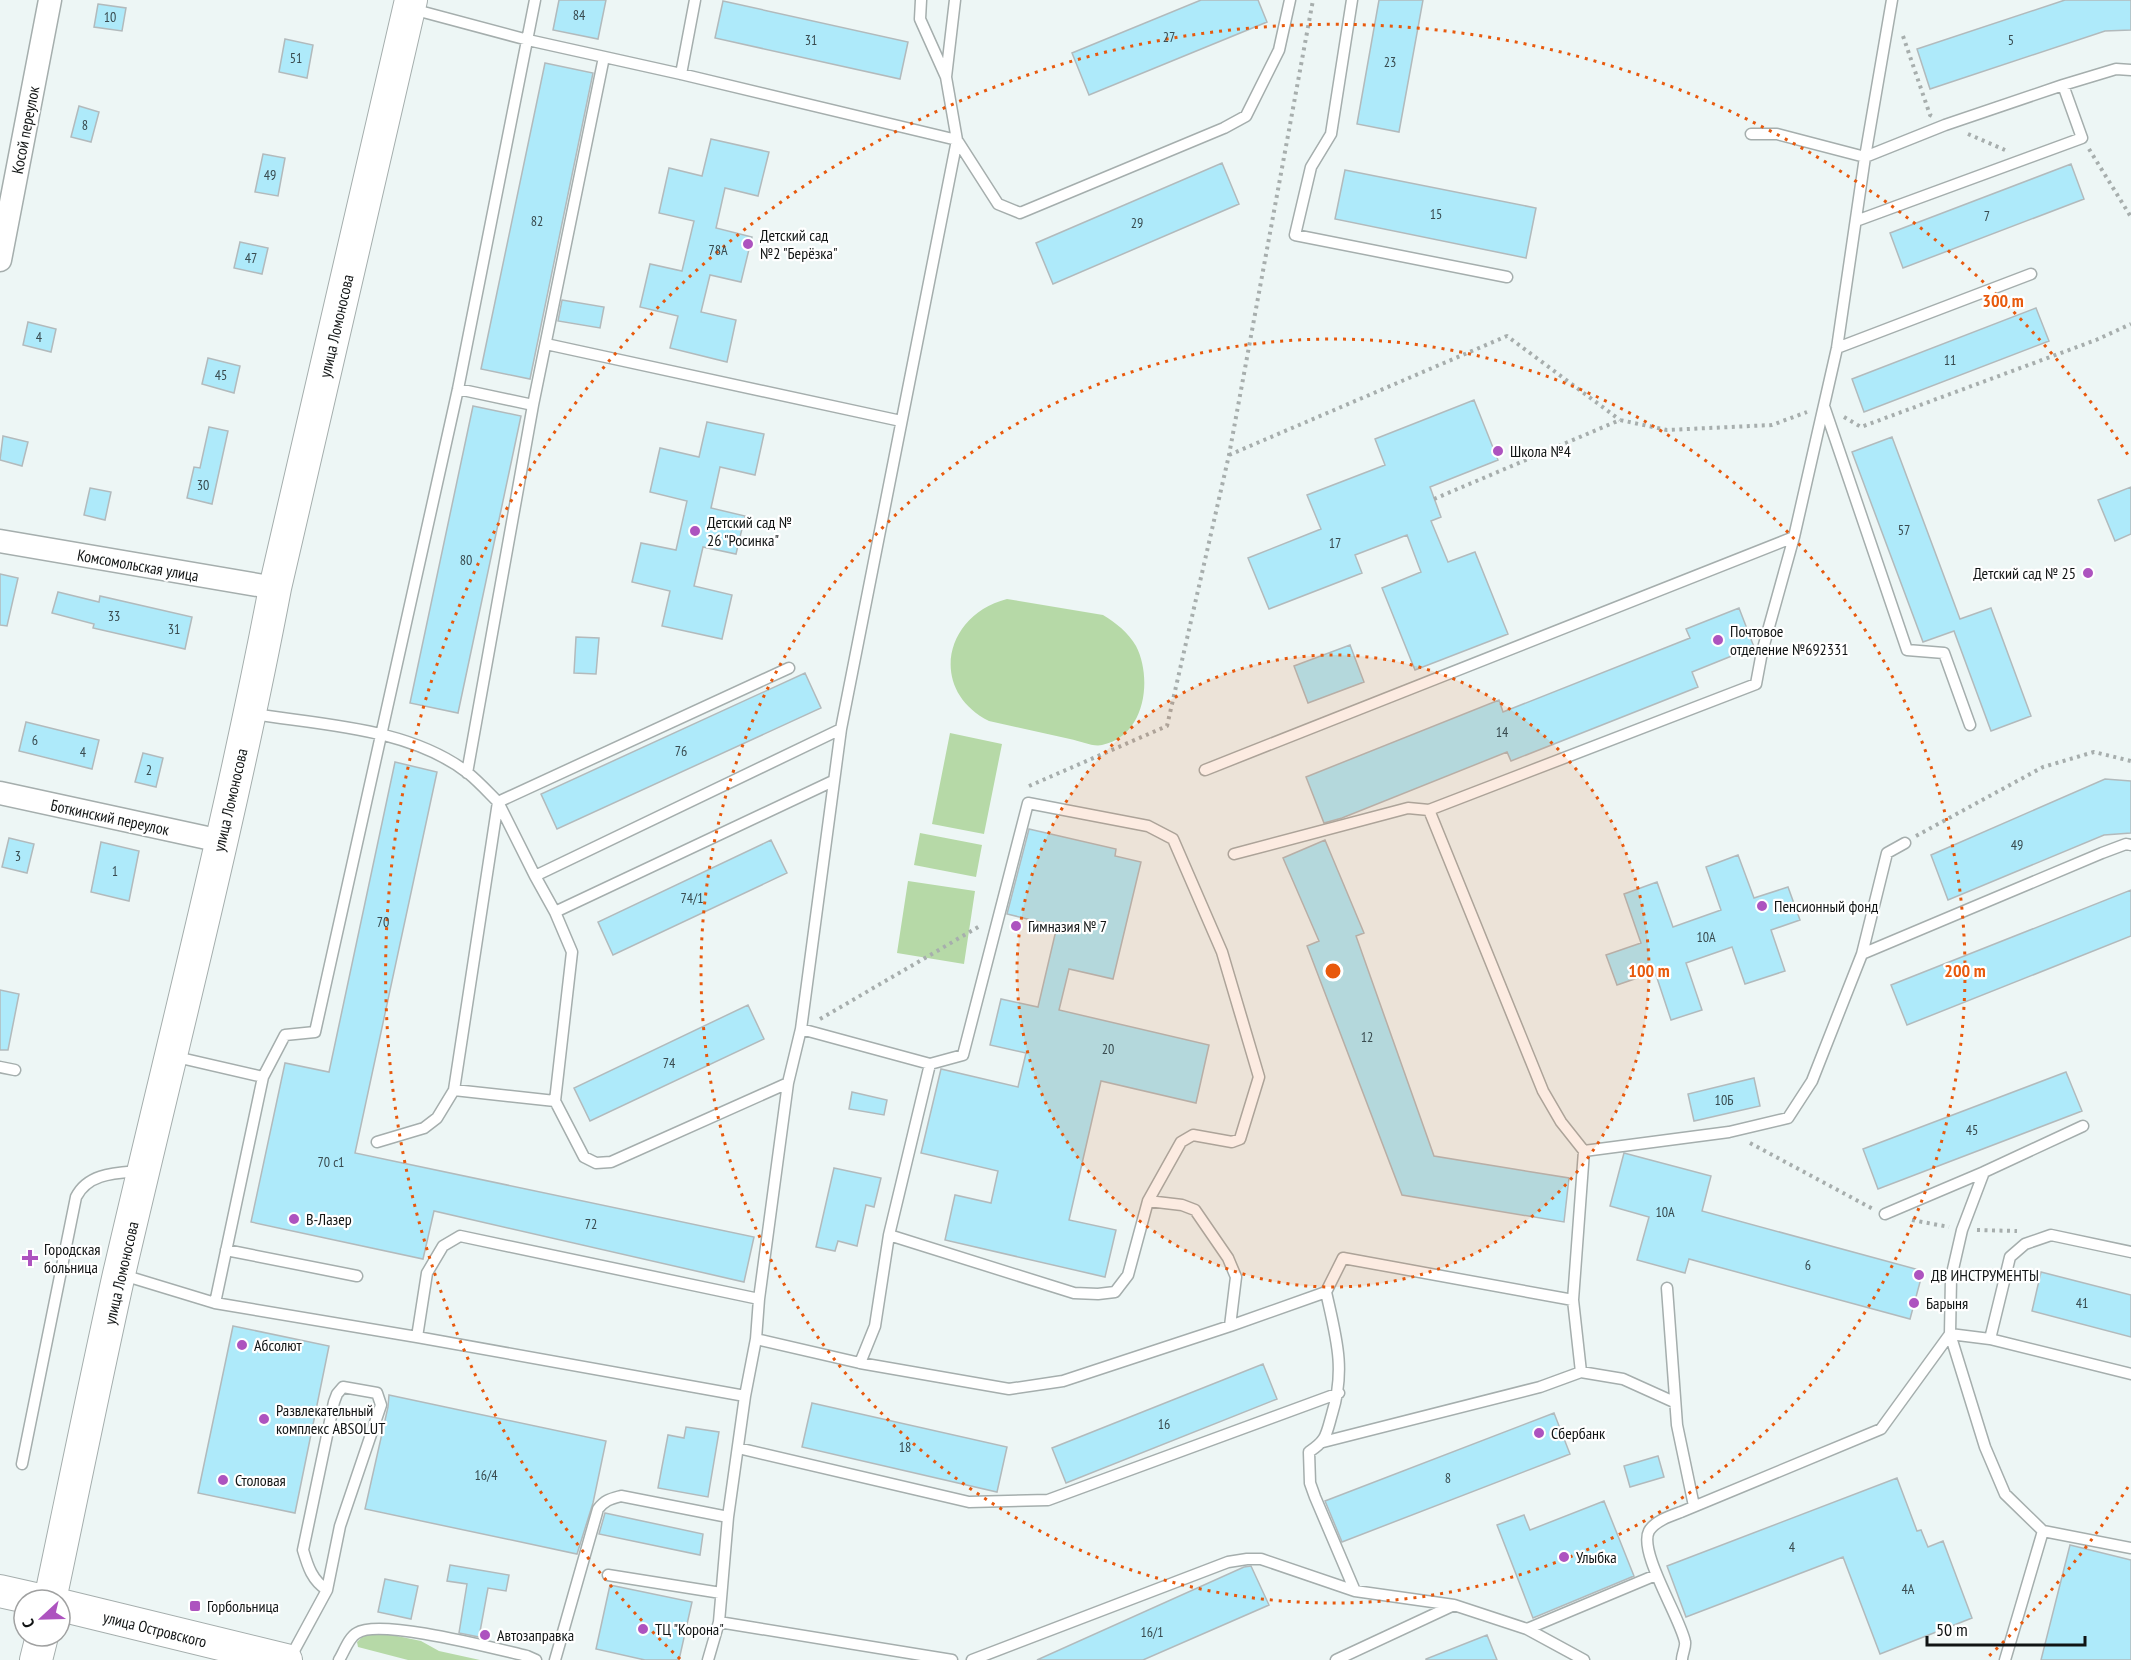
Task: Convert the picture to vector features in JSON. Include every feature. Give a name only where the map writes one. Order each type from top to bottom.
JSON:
[{"type":"main road","name":"улица Ломоносова","points":[[54,1588],[119,1274],[172,1056],[275,588],[410,4]]},
{"type":"main road","name":"улица Островского","points":[[72,1608],[287,1660]]},
{"type":"street","name":"Косой переулок","points":[[0,260],[50,0]]},
{"type":"street","name":"Комсомольская улица","points":[[0,541],[275,588]]},
{"type":"street","name":"Боткинский переулок","points":[[0,793],[221,841]]},
{"type":"lane","points":[[215,1303],[263,1077],[285,1035],[315,1032],[458,390],[535,0]]},
{"type":"lane","points":[[681,74],[695,0]]},
{"type":"lane","points":[[708,1660],[720,1622],[728,1517],[745,1396],[756,1339],[759,1299],[788,1083],[801,1029],[841,729],[957,140],[946,77],[920,19],[921,0]]},
{"type":"lane","points":[[946,77],[955,0]]},
{"type":"lane","points":[[410,4],[528,40],[957,140],[998,204],[1020,213],[1224,128],[1246,116],[1279,50],[1290,0]]},
{"type":"lane","points":[[1352,0],[1331,134],[1311,167],[1295,235],[1507,277]]},
{"type":"lane","points":[[1234,854],[1408,808],[1429,810],[1755,684],[1794,537],[1837,348],[1865,157],[1892,1]]},
{"type":"lane","points":[[467,773],[533,405],[604,57]]},
{"type":"lane","points":[[1751,135],[1777,134],[1865,157],[1945,124],[2062,85],[2116,69],[2131,70]]},
{"type":"lane","points":[[1856,221],[2082,138],[2062,85]]},
{"type":"lane","points":[[1837,348],[2031,274]]},
{"type":"lane","points":[[546,344],[901,421]]},
{"type":"lane","points":[[458,390],[533,405]]},
{"type":"lane","points":[[1824,406],[1907,650],[1944,653],[1970,725]]},
{"type":"lane","points":[[1205,770],[1794,537]]},
{"type":"lane","points":[[498,802],[789,668]]},
{"type":"lane","points":[[249,714],[380,734],[427,749],[467,773],[498,802],[555,912],[572,952],[555,1101],[584,1157],[596,1163],[611,1162],[788,1083]]},
{"type":"lane","points":[[535,876],[841,729]]},
{"type":"lane","points":[[555,912],[833,781]]},
{"type":"lane","points":[[377,1142],[424,1128],[437,1118],[454,1090],[498,802]]},
{"type":"lane","points":[[801,1029],[930,1064],[963,1055],[1028,802],[1148,826],[1173,839],[1222,952],[1259,1077],[1240,1139],[1232,1142],[1193,1135],[1181,1142],[1148,1201],[1128,1275],[1115,1292],[1074,1293],[889,1235]]},
{"type":"lane","points":[[1429,810],[1543,1091],[1561,1122],[1584,1151],[1573,1300],[1581,1372]]},
{"type":"lane","points":[[1584,1151],[1729,1132],[1788,1118],[1812,1081],[1862,954],[1887,853],[1905,843]]},
{"type":"lane","points":[[1862,954],[2102,853],[2126,844],[2131,845]]},
{"type":"lane","points":[[172,1056],[263,1077]]},
{"type":"lane","points":[[860,1363],[875,1326],[889,1235],[930,1064]]},
{"type":"lane","points":[[0,1067],[15,1070]]},
{"type":"lane","points":[[454,1090],[555,1101]]},
{"type":"lane","points":[[1885,1214],[1984,1172],[2083,1126]]},
{"type":"lane","points":[[22,1464],[76,1197],[81,1187],[99,1177],[111,1173],[145,1171]]},
{"type":"lane","points":[[1984,1172],[1962,1230],[1951,1278],[1950,1334],[1985,1447],[2005,1494],[2043,1531],[2131,1548]]},
{"type":"lane","points":[[1148,1201],[1182,1205],[1195,1210],[1228,1258],[1236,1277],[1230,1326]]},
{"type":"lane","points":[[1990,1339],[2010,1257],[2025,1244],[2051,1235],[2131,1252]]},
{"type":"lane","points":[[417,1336],[427,1273],[443,1246],[460,1236],[759,1299]]},
{"type":"lane","points":[[226,1250],[357,1276]]},
{"type":"lane","points":[[1323,1442],[1339,1393],[1340,1364],[1326,1292],[1343,1258],[1573,1300]]},
{"type":"lane","points":[[119,1274],[215,1303],[417,1336],[745,1396]]},
{"type":"lane","points":[[1667,1288],[1674,1402],[1694,1506]]},
{"type":"lane","points":[[756,1339],[860,1363],[1009,1389],[1063,1381],[1326,1292]]},
{"type":"lane","points":[[1950,1334],[1990,1339],[2131,1374]]},
{"type":"lane","points":[[1682,1660],[1685,1643],[1656,1575],[1647,1537],[1650,1528],[1659,1521],[1694,1506],[1881,1429],[1950,1334]]},
{"type":"lane","points":[[1355,1591],[1310,1483],[1309,1452],[1323,1442],[1540,1387],[1581,1372],[1623,1379],[1674,1402]]},
{"type":"lane","points":[[287,1660],[327,1590],[340,1526],[381,1405],[377,1393],[344,1387],[337,1394],[334,1402],[303,1551],[313,1576],[318,1584],[327,1590]]},
{"type":"lane","points":[[738,1448],[969,1502],[1048,1500],[1339,1393]]},
{"type":"lane","points":[[555,1660],[598,1509],[603,1503],[621,1496],[728,1517]]},
{"type":"lane","points":[[2005,1660],[2043,1531]]},
{"type":"lane","points":[[972,1660],[1228,1562],[1260,1559],[1355,1591],[1454,1605],[1527,1629],[1584,1660]]},
{"type":"lane","points":[[608,1575],[721,1593]]},
{"type":"lane","points":[[1527,1629],[1656,1575]]},
{"type":"lane","points":[[1336,1660],[1454,1605]]},
{"type":"lane","points":[[720,1622],[952,1660]]},
{"type":"lane","points":[[339,1660],[355,1633],[369,1629],[382,1629],[460,1641],[536,1660]]},
{"type":"path","points":[[1025,796],[1029,786],[1167,726],[1229,455],[1313,0]]},
{"type":"path","points":[[1892,1],[1930,114],[1945,124],[2025,159]]},
{"type":"path","points":[[2082,138],[2131,217]]},
{"type":"path","points":[[1229,455],[1507,336],[1620,420],[1667,430],[1772,425],[1824,406],[1861,427],[2096,340],[2131,324]]},
{"type":"path","points":[[1434,499],[1620,420]]},
{"type":"path","points":[[1905,843],[2043,766],[2094,752],[2131,761]]},
{"type":"path","points":[[801,1029],[989,920]]},
{"type":"green space","points":[[1007,599],[1103,615],[1125,632],[1136,646],[1144,674],[1142,705],[1128,731],[1117,740],[1095,745],[989,721],[970,708],[957,691],[951,673],[952,654],[958,636],[969,620],[986,608]]},
{"type":"green space","points":[[950,733],[1002,744],[984,834],[932,824]]},
{"type":"green space","points":[[920,833],[982,845],[976,877],[914,865]]},
{"type":"green space","points":[[908,881],[975,891],[964,964],[897,953]]},
{"type":"green space","points":[[378,1632],[421,1641],[439,1651],[480,1660],[408,1660],[358,1647],[357,1642],[363,1636]]},
{"type":"building","points":[[559,0],[606,0],[598,39],[553,30]]},
{"type":"building","points":[[1201,0],[1258,0],[1267,22],[1089,95],[1072,53]]},
{"type":"building","points":[[1379,0],[1423,0],[1399,132],[1357,124]]},
{"type":"building","points":[[2065,0],[2131,0],[2131,30],[2105,31],[1930,89],[1917,49]]},
{"type":"building","points":[[723,1],[908,42],[900,79],[715,38]]},
{"type":"building","points":[[98,4],[126,8],[122,31],[94,27]]},
{"type":"building","points":[[285,39],[313,45],[307,78],[279,72]]},
{"type":"building","points":[[545,63],[593,73],[530,379],[481,369]]},
{"type":"building","points":[[79,106],[99,112],[91,142],[71,137]]},
{"type":"building","points":[[711,139],[769,152],[758,196],[725,188],[716,228],[752,237],[741,282],[710,275],[701,312],[736,320],[727,362],[670,348],[678,316],[640,307],[650,264],[682,271],[694,221],[659,213],[669,168],[702,176]]},
{"type":"building","points":[[263,154],[285,158],[278,196],[255,192]]},
{"type":"building","points":[[1222,163],[1239,204],[1053,284],[1036,243]]},
{"type":"building","points":[[2071,164],[2084,199],[1903,268],[1890,233]]},
{"type":"building","points":[[1345,170],[1536,208],[1526,258],[1335,219]]},
{"type":"building","points":[[240,242],[268,248],[262,274],[234,268]]},
{"type":"building","points":[[562,300],[604,307],[600,328],[558,321]]},
{"type":"building","points":[[2036,308],[2049,341],[1864,412],[1852,379]]},
{"type":"building","points":[[28,322],[56,329],[51,352],[23,345]]},
{"type":"building","points":[[208,358],[240,366],[234,393],[202,384]]},
{"type":"building","points":[[1474,400],[1498,460],[1430,487],[1441,517],[1431,521],[1448,562],[1475,552],[1508,634],[1415,670],[1382,588],[1421,572],[1407,535],[1355,555],[1362,573],[1269,609],[1248,558],[1321,529],[1307,495],[1385,465],[1375,439]]},
{"type":"building","points":[[473,406],[521,416],[458,713],[410,703]]},
{"type":"building","points":[[707,422],[764,434],[755,475],[720,467],[711,508],[745,516],[736,554],[703,547],[694,586],[732,595],[722,639],[662,626],[670,591],[632,582],[641,543],[676,550],[687,501],[650,492],[660,448],[699,457]]},
{"type":"building","points":[[209,427],[228,431],[212,504],[187,498],[194,467],[200,468]]},
{"type":"building","points":[[3,436],[28,442],[22,466],[0,460]]},
{"type":"building","points":[[1892,437],[1960,619],[1991,608],[2031,716],[1991,731],[1954,631],[1923,642],[1852,452]]},
{"type":"building","points":[[2131,487],[2131,534],[2115,541],[2098,500]]},
{"type":"building","points":[[90,488],[111,492],[105,520],[84,515]]},
{"type":"building","points":[[0,574],[18,578],[7,626],[0,625]]},
{"type":"building","points":[[58,592],[99,602],[100,596],[192,617],[185,649],[93,628],[94,624],[52,613]]},
{"type":"building","points":[[1739,608],[1754,647],[1692,672],[1698,687],[1511,761],[1507,752],[1342,818],[1324,823],[1306,777],[1499,700],[1503,712],[1690,638],[1686,629]]},
{"type":"building","points":[[576,637],[599,638],[596,674],[574,673]]},
{"type":"building","points":[[1350,645],[1364,682],[1308,703],[1294,666]]},
{"type":"building","points":[[805,673],[821,708],[557,829],[541,794]]},
{"type":"building","points":[[26,722],[99,740],[92,769],[19,751]]},
{"type":"building","points":[[143,753],[163,758],[156,787],[135,782]]},
{"type":"building","points":[[395,762],[437,772],[355,1153],[754,1237],[744,1282],[434,1211],[423,1259],[251,1222],[285,1063],[329,1072]]},
{"type":"building","points":[[2105,779],[2131,781],[2131,833],[2104,835],[1948,900],[1931,855]]},
{"type":"building","points":[[1029,829],[1116,849],[1115,856],[1141,862],[1113,979],[1069,969],[1059,1010],[1209,1045],[1196,1103],[1101,1081],[1069,1220],[1116,1230],[1105,1277],[945,1240],[955,1195],[991,1203],[998,1171],[921,1153],[941,1069],[1018,1087],[1026,1053],[990,1045],[1001,999],[1038,1007],[1057,926],[1007,914]]},
{"type":"building","points":[[9,838],[34,844],[27,873],[2,867]]},
{"type":"building","points":[[771,840],[787,873],[613,955],[598,922]]},
{"type":"building","points":[[1325,840],[1364,933],[1356,936],[1434,1156],[1569,1178],[1564,1222],[1402,1195],[1307,946],[1319,941],[1283,858]]},
{"type":"building","points":[[101,842],[139,851],[129,901],[91,892]]},
{"type":"building","points":[[1738,855],[1754,898],[1788,887],[1800,920],[1771,930],[1785,971],[1745,984],[1732,947],[1686,963],[1702,1010],[1671,1020],[1655,972],[1617,985],[1606,955],[1641,943],[1624,894],[1657,882],[1673,927],[1721,910],[1706,867]]},
{"type":"building","points":[[2131,890],[2131,936],[1907,1025],[1891,985]]},
{"type":"building","points":[[0,990],[19,994],[8,1050],[0,1050]]},
{"type":"building","points":[[748,1005],[764,1039],[590,1121],[574,1088]]},
{"type":"building","points":[[2066,1072],[2082,1111],[1878,1189],[1863,1149]]},
{"type":"building","points":[[1754,1078],[1760,1106],[1694,1121],[1688,1094]]},
{"type":"building","points":[[852,1092],[887,1100],[884,1115],[849,1109]]},
{"type":"building","points":[[1624,1153],[1711,1176],[1702,1211],[1923,1271],[1910,1319],[1689,1259],[1685,1273],[1637,1260],[1649,1217],[1610,1206]]},
{"type":"building","points":[[834,1168],[881,1178],[874,1207],[866,1205],[857,1246],[838,1241],[835,1251],[816,1247]]},
{"type":"building","points":[[2041,1272],[2131,1295],[2131,1337],[2032,1311]]},
{"type":"building","name":"Развлекательный комплекс ABSOLUT","points":[[233,1326],[329,1346],[295,1513],[198,1493]]},
{"type":"building","points":[[1263,1364],[1277,1399],[1066,1483],[1052,1448]]},
{"type":"building","points":[[389,1395],[606,1441],[593,1503],[577,1554],[365,1509]]},
{"type":"building","points":[[812,1403],[1007,1447],[997,1492],[802,1447]]},
{"type":"building","points":[[1554,1413],[1570,1454],[1342,1542],[1325,1501]]},
{"type":"building","points":[[686,1427],[719,1432],[708,1497],[658,1488],[668,1435],[684,1438]]},
{"type":"building","points":[[1658,1456],[1664,1477],[1630,1487],[1624,1466]]},
{"type":"building","points":[[1897,1478],[1917,1531],[1921,1530],[1928,1547],[1943,1541],[1972,1618],[1880,1654],[1843,1557],[1686,1617],[1667,1566]]},
{"type":"building","points":[[1604,1501],[1634,1576],[1533,1618],[1497,1525],[1524,1515],[1530,1530]]},
{"type":"building","points":[[605,1513],[703,1534],[700,1555],[599,1534]]},
{"type":"building","points":[[2070,1545],[2131,1560],[2131,1660],[2041,1660]]},
{"type":"building","points":[[450,1565],[509,1575],[506,1591],[488,1588],[479,1637],[459,1633],[467,1584],[447,1581]]},
{"type":"building","points":[[1251,1566],[1269,1605],[1143,1660],[1037,1660],[1244,1567]]},
{"type":"building","points":[[385,1579],[418,1586],[411,1619],[378,1612]]},
{"type":"building","name":"ТЦ \"Корона\"","points":[[610,1585],[692,1602],[679,1660],[645,1660],[596,1649]]},
{"type":"building","points":[[1487,1635],[1497,1660],[1426,1660],[1426,1659]]},
{"type":"place","name":"Детский сад №2 \"Берёзка\"","points":[[748,244]]},
{"type":"place","name":"Школа №4","points":[[1498,451]]},
{"type":"place","name":"Детский сад № 26 \"Росинка\"","points":[[695,531]]},
{"type":"place","name":"Детский сад № 25","points":[[2088,573]]},
{"type":"place","name":"Почтовое отделение №692331","points":[[1718,640]]},
{"type":"place","name":"Пенсионный фонд","points":[[1762,906]]},
{"type":"place","name":"Гимназия № 7","points":[[1016,926]]},
{"type":"place","name":"В-Лазер","points":[[294,1219]]},
{"type":"place","name":"Городская больница","points":[[30,1258]]},
{"type":"place","name":"ДВ ИНСТРУМЕНТЫ","points":[[1919,1275]]},
{"type":"place","name":"Барыня","points":[[1914,1303]]},
{"type":"place","name":"Абсолют","points":[[242,1345]]},
{"type":"place","name":"Развлекательный комплекс ABSOLUT","points":[[264,1419]]},
{"type":"place","name":"Сбербанк","points":[[1539,1433]]},
{"type":"place","name":"Столовая","points":[[223,1480]]},
{"type":"place","name":"Улыбка","points":[[1564,1557]]},
{"type":"place","name":"Горбольница","points":[[195,1606]]},
{"type":"place","name":"ТЦ \"Корона\"","points":[[643,1629]]},
{"type":"place","name":"Автозаправка","points":[[485,1635]]}]
